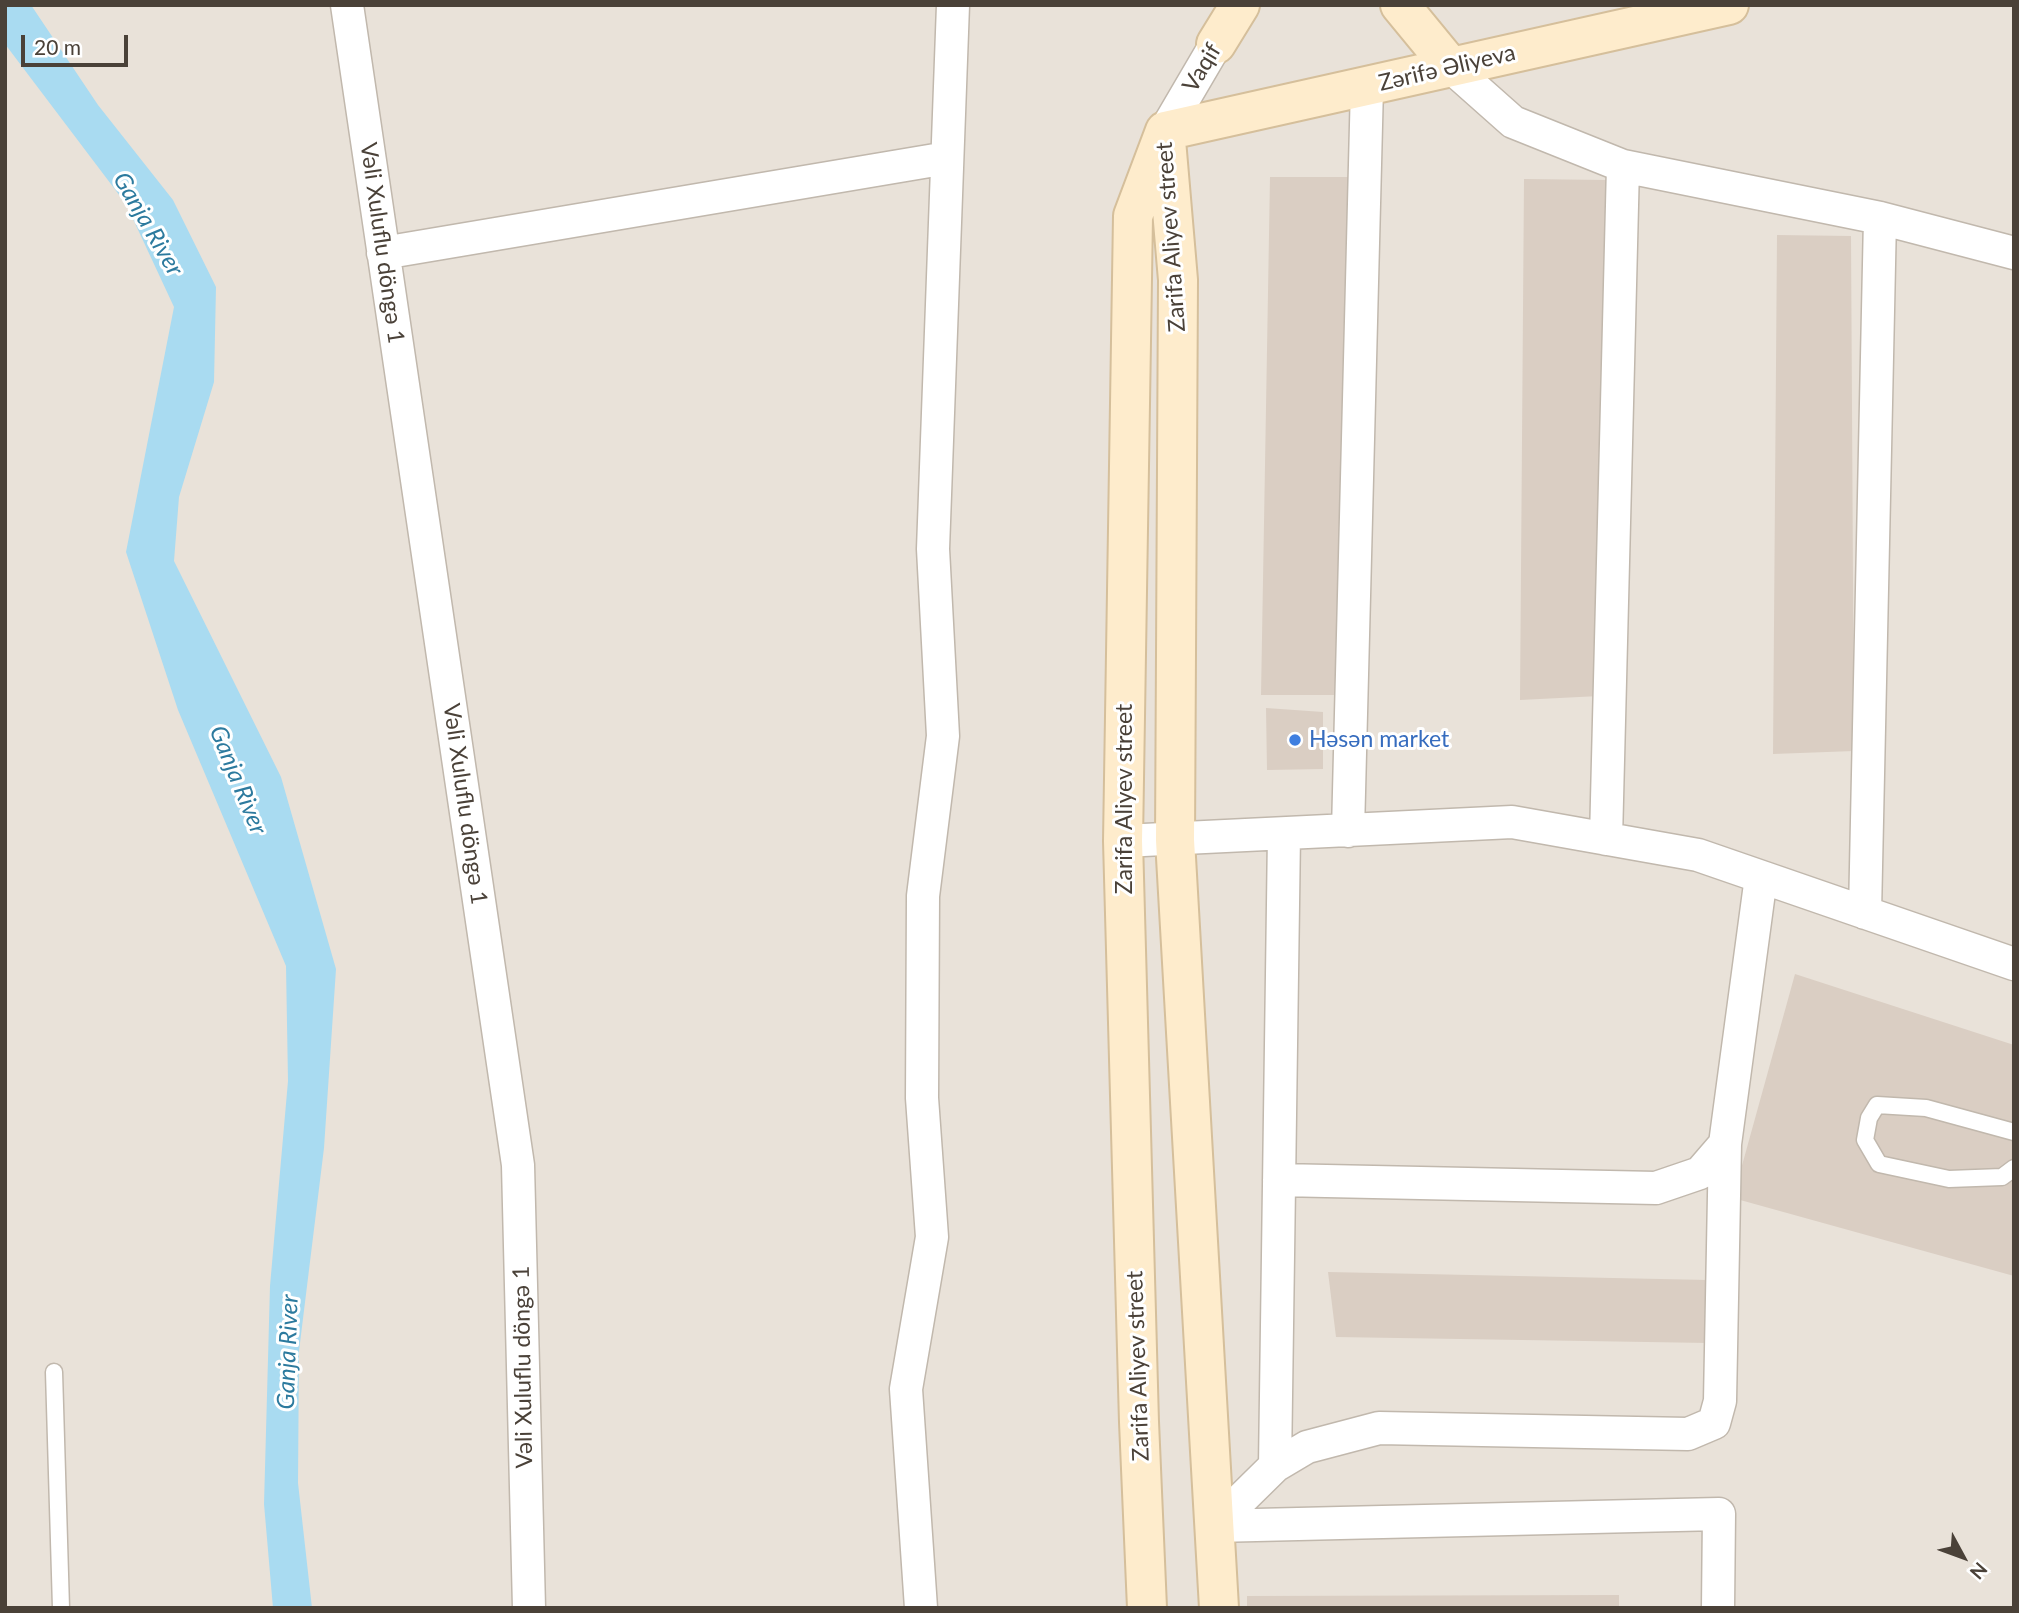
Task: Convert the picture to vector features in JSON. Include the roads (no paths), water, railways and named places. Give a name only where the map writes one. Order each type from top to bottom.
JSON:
[{"type":"street","name":"Vəli Xuluflu döngə 1","points":[[347,5],[518,1165],[529,1608]]},
{"type":"street","points":[[921,1608],[906,1389],[932,1237],[922,1098],[923,896],[943,736],[933,549],[953,5]]},
{"type":"street","name":"Vaqif","points":[[1166,131],[1240,5]]},
{"type":"street","points":[[1400,5],[1451,67],[1513,122],[1623,166],[1880,218],[2014,253]]},
{"type":"street","name":"Zərifə Əliyeva","points":[[1166,131],[1729,5]]},
{"type":"street","points":[[1348,831],[1367,86]]},
{"type":"street","name":"Zarifa Aliyev street","points":[[1166,131],[1178,280],[1175,840],[1219,1608]]},
{"type":"street","name":"Zarifa Aliyev street","points":[[1147,1608],[1139,1422],[1124,841],[1133,216],[1166,131]]},
{"type":"street","points":[[383,253],[947,158]]},
{"type":"street","points":[[1606,839],[1623,166]]},
{"type":"street","points":[[1865,913],[1880,218]]},
{"type":"street","points":[[1124,841],[1512,822],[1698,855],[2014,964]]},
{"type":"street","points":[[1275,1466],[1284,834]]},
{"type":"street","points":[[1214,1526],[1275,1466],[1307,1447],[1379,1428],[1688,1434],[1714,1423],[1720,1401],[1725,1144],[1761,877]]},
{"type":"street","points":[[1279,1180],[1656,1188],[1700,1173],[1725,1144]]},
{"type":"street","points":[[1214,1526],[1719,1514],[1718,1608]]},
{"type":"lane","points":[[2014,1132],[1926,1108],[1878,1105],[1869,1118],[1865,1140],[1879,1164],[1949,1179],[2002,1177],[2014,1168]]},
{"type":"lane","points":[[54,1373],[61,1608]]},
{"type":"water","name":"Ganja River","points":[[5,5],[31,5],[98,105],[173,200],[216,287],[214,382],[179,497],[174,561],[281,777],[336,969],[324,1148],[299,1351],[298,1483],[312,1608],[273,1608],[264,1504],[270,1286],[288,1081],[286,966],[178,710],[126,552],[174,307],[126,204],[5,44]]},
{"type":"place","name":"Həsən market","points":[[1295,740]]}]
